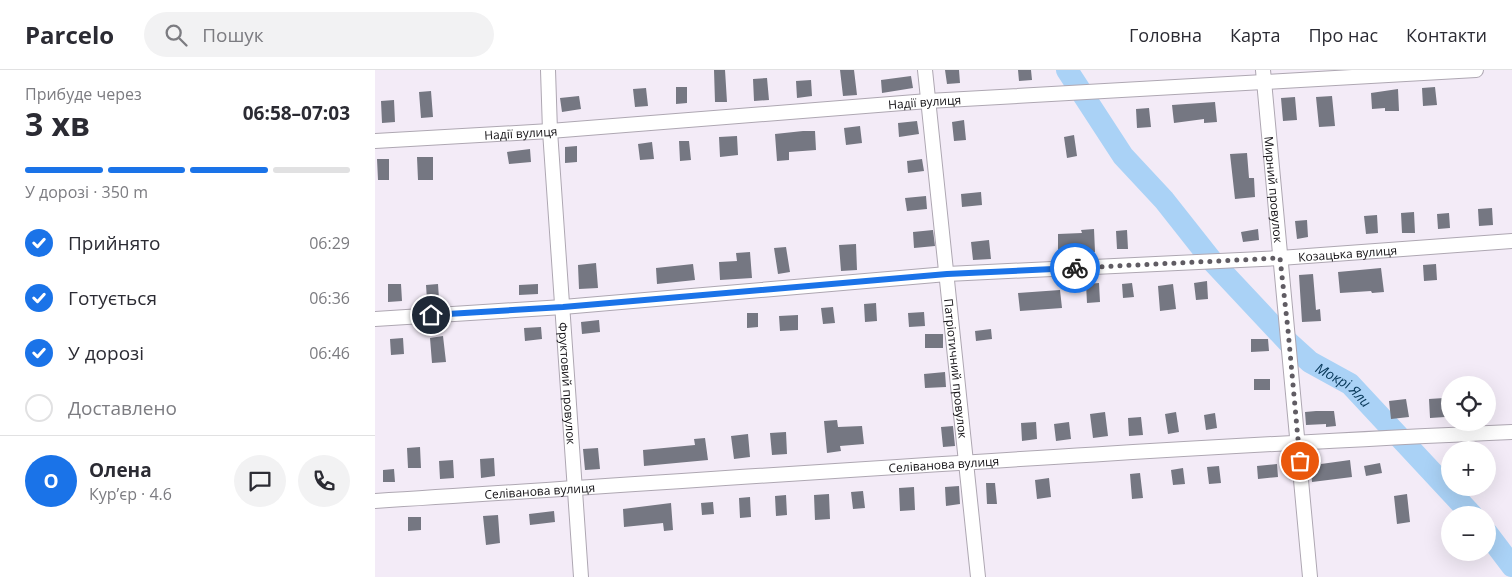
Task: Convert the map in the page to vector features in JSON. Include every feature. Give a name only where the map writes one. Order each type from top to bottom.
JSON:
[{"type":"street","name":"Фруктовий провулок","points":[[547,70],[549,131],[581,577]]},
{"type":"street","name":"Патріотичний провулок","points":[[925,70],[978,577]]},
{"type":"street","name":"Надії вулиця","points":[[375,141],[549,131],[1264,76],[1475,70]]},
{"type":"street","name":"Мирний провулок","points":[[1264,76],[1310,577]]},
{"type":"street","name":"Козацька вулиця","points":[[375,318],[563,307],[947,274],[1280,258],[1512,241]]},
{"type":"street","name":"Селіванова вулиця","points":[[375,501],[966,461],[1512,432]]},
{"type":"building","points":[[714,70],[725,70],[727,102],[715,102]]},
{"type":"building","points":[[840,70],[854,70],[857,95],[843,96]]},
{"type":"building","points":[[945,70],[959,70],[960,83],[947,84]]},
{"type":"building","points":[[1018,70],[1031,70],[1032,80],[1019,81]]},
{"type":"building","points":[[911,76],[913,88],[882,93],[881,80]]},
{"type":"building","points":[[767,78],[769,100],[754,101],[753,79]]},
{"type":"building","points":[[811,80],[812,96],[797,98],[796,81]]},
{"type":"building","points":[[676,87],[687,87],[687,103],[676,104]]},
{"type":"building","points":[[1435,87],[1437,105],[1423,106],[1422,88]]},
{"type":"building","points":[[646,88],[648,106],[635,107],[633,89]]},
{"type":"building","points":[[1398,89],[1399,111],[1385,111],[1385,108],[1372,109],[1371,93]]},
{"type":"building","points":[[431,91],[433,117],[421,118],[419,92]]},
{"type":"building","points":[[579,96],[581,109],[562,112],[560,98]]},
{"type":"building","points":[[1332,96],[1335,126],[1319,127],[1316,97]]},
{"type":"building","points":[[1295,97],[1297,120],[1283,121],[1281,98]]},
{"type":"building","points":[[394,100],[395,122],[382,123],[381,101]]},
{"type":"building","points":[[1215,102],[1217,122],[1204,123],[1204,119],[1174,123],[1172,105]]},
{"type":"building","points":[[1149,108],[1151,127],[1137,128],[1136,109]]},
{"type":"building","points":[[964,120],[966,140],[954,141],[952,122]]},
{"type":"building","points":[[917,121],[919,134],[899,137],[898,123]]},
{"type":"building","points":[[860,126],[862,143],[846,145],[844,128]]},
{"type":"building","points":[[815,131],[816,150],[789,152],[789,160],[777,161],[775,134]]},
{"type":"building","points":[[1074,135],[1077,156],[1067,158],[1064,137]]},
{"type":"building","points":[[737,136],[738,155],[720,157],[719,137]]},
{"type":"building","points":[[679,141],[689,141],[691,160],[680,161]]},
{"type":"building","points":[[652,142],[654,159],[640,160],[638,144]]},
{"type":"building","points":[[577,146],[577,162],[565,163],[565,147]]},
{"type":"building","points":[[530,149],[531,162],[509,164],[507,152]]},
{"type":"building","points":[[1247,153],[1249,178],[1254,178],[1255,197],[1235,199],[1230,154]]},
{"type":"building","points":[[417,157],[433,157],[433,180],[418,180]]},
{"type":"building","points":[[377,159],[389,159],[389,180],[378,180]]},
{"type":"building","points":[[922,159],[924,171],[908,173],[907,161]]},
{"type":"building","points":[[981,192],[982,205],[962,207],[961,194]]},
{"type":"building","points":[[926,196],[927,209],[907,211],[905,198]]},
{"type":"building","points":[[1492,208],[1493,225],[1479,226],[1478,209]]},
{"type":"building","points":[[1414,212],[1415,233],[1402,233],[1401,213]]},
{"type":"building","points":[[1449,213],[1450,228],[1438,229],[1437,214]]},
{"type":"building","points":[[1377,215],[1378,233],[1366,234],[1364,216]]},
{"type":"building","points":[[1307,220],[1308,237],[1297,239],[1295,221]]},
{"type":"building","points":[[1094,229],[1095,252],[1058,254],[1058,234],[1082,233],[1081,230]]},
{"type":"building","points":[[1258,229],[1259,240],[1243,242],[1241,232]]},
{"type":"building","points":[[933,230],[935,246],[914,248],[913,232]]},
{"type":"building","points":[[1127,230],[1128,249],[1117,249],[1116,231]]},
{"type":"building","points":[[989,240],[991,259],[973,260],[971,242]]},
{"type":"building","points":[[856,244],[857,270],[841,271],[839,245]]},
{"type":"building","points":[[786,247],[790,272],[778,274],[774,248]]},
{"type":"building","points":[[750,252],[752,278],[720,280],[719,262],[737,261],[736,253]]},
{"type":"building","points":[[596,263],[598,288],[579,289],[578,265]]},
{"type":"building","points":[[693,264],[695,280],[657,284],[656,268]]},
{"type":"building","points":[[1436,264],[1437,280],[1424,281],[1423,265]]},
{"type":"building","points":[[1381,268],[1384,292],[1340,293],[1338,272]]},
{"type":"building","points":[[1313,274],[1316,310],[1320,309],[1321,321],[1302,322],[1299,275]]},
{"type":"building","points":[[1207,281],[1208,299],[1196,300],[1194,283]]},
{"type":"building","points":[[1099,283],[1100,302],[1087,303],[1086,284]]},
{"type":"building","points":[[1132,283],[1134,297],[1123,298],[1122,284]]},
{"type":"building","points":[[388,284],[401,284],[402,301],[388,302]]},
{"type":"building","points":[[438,284],[439,299],[427,300],[426,285]]},
{"type":"building","points":[[538,284],[538,294],[519,295],[519,285]]},
{"type":"building","points":[[1173,284],[1176,309],[1160,311],[1158,286]]},
{"type":"building","points":[[1060,290],[1062,308],[1020,311],[1018,293]]},
{"type":"building","points":[[876,303],[877,321],[865,322],[864,304]]},
{"type":"building","points":[[833,307],[835,323],[823,324],[821,308]]},
{"type":"building","points":[[924,312],[925,326],[909,327],[908,313]]},
{"type":"building","points":[[747,313],[758,313],[758,327],[747,328]]},
{"type":"building","points":[[798,315],[798,330],[780,331],[779,316]]},
{"type":"building","points":[[599,320],[600,332],[582,334],[581,322]]},
{"type":"building","points":[[541,327],[542,339],[525,341],[524,328]]},
{"type":"building","points":[[991,329],[992,339],[976,341],[975,331]]},
{"type":"building","points":[[925,334],[943,334],[943,348],[925,348]]},
{"type":"building","points":[[443,336],[446,362],[432,363],[430,338]]},
{"type":"building","points":[[403,338],[404,354],[391,355],[390,339]]},
{"type":"building","points":[[1251,339],[1268,339],[1269,351],[1251,352]]},
{"type":"building","points":[[945,372],[946,387],[925,388],[924,374]]},
{"type":"building","points":[[1254,379],[1270,379],[1270,390],[1254,390]]},
{"type":"building","points":[[1441,398],[1441,417],[1430,418],[1429,399]]},
{"type":"building","points":[[1406,399],[1409,417],[1391,419],[1389,401]]},
{"type":"building","points":[[1334,411],[1336,426],[1326,427],[1326,424],[1306,425],[1305,412]]},
{"type":"building","points":[[1105,412],[1108,436],[1093,438],[1090,414]]},
{"type":"building","points":[[1176,412],[1179,432],[1168,434],[1165,414]]},
{"type":"building","points":[[1215,413],[1217,428],[1206,430],[1204,415]]},
{"type":"building","points":[[1141,417],[1143,435],[1129,436],[1128,418]]},
{"type":"building","points":[[837,420],[838,427],[862,426],[864,444],[840,446],[841,451],[827,453],[824,421]]},
{"type":"building","points":[[1036,422],[1037,439],[1022,441],[1021,423]]},
{"type":"building","points":[[1069,422],[1071,439],[1056,441],[1054,424]]},
{"type":"building","points":[[953,426],[955,446],[943,447],[941,427]]},
{"type":"building","points":[[786,432],[787,454],[772,455],[770,433]]},
{"type":"building","points":[[748,434],[750,457],[734,459],[731,436]]},
{"type":"building","points":[[705,438],[708,460],[644,466],[643,450],[695,445],[694,439]]},
{"type":"building","points":[[420,447],[421,468],[408,468],[407,448]]},
{"type":"building","points":[[598,448],[600,469],[585,470],[583,449]]},
{"type":"building","points":[[494,458],[495,476],[481,478],[480,459]]},
{"type":"building","points":[[453,460],[454,478],[440,479],[439,461]]},
{"type":"building","points":[[1350,460],[1352,477],[1312,482],[1310,463],[1321,462],[1321,464]]},
{"type":"building","points":[[1380,463],[1382,473],[1366,476],[1364,466]]},
{"type":"building","points":[[1277,464],[1278,477],[1258,479],[1257,466]]},
{"type":"building","points":[[1219,466],[1221,483],[1209,484],[1207,467]]},
{"type":"building","points":[[1183,468],[1185,484],[1173,485],[1171,470]]},
{"type":"building","points":[[394,469],[395,482],[383,482],[383,470]]},
{"type":"building","points":[[1140,473],[1143,498],[1132,499],[1130,474]]},
{"type":"building","points":[[1049,478],[1051,497],[1037,499],[1035,480]]},
{"type":"building","points":[[986,483],[995,483],[997,504],[987,504]]},
{"type":"building","points":[[959,486],[960,504],[946,506],[945,487]]},
{"type":"building","points":[[914,487],[915,510],[900,511],[899,488]]},
{"type":"building","points":[[863,491],[865,508],[853,509],[851,492]]},
{"type":"building","points":[[829,494],[830,519],[815,520],[814,495]]},
{"type":"building","points":[[1407,494],[1410,522],[1397,524],[1394,496]]},
{"type":"building","points":[[786,495],[787,515],[776,516],[775,496]]},
{"type":"building","points":[[750,497],[751,517],[740,518],[739,498]]},
{"type":"building","points":[[713,502],[714,514],[702,515],[701,503]]},
{"type":"building","points":[[671,503],[673,530],[664,531],[663,523],[624,527],[623,509]]},
{"type":"building","points":[[554,511],[555,522],[530,525],[529,514]]},
{"type":"building","points":[[498,515],[500,543],[486,545],[483,516]]},
{"type":"building","points":[[408,517],[421,517],[421,530],[408,531]]},
{"type":"waterway","name":"Мокрі Яли","points":[[1067,70],[1123,156],[1164,200],[1213,262],[1289,343],[1310,362],[1350,384],[1464,506]]},
{"type":"waterway","name":"Мокрі Яли","points":[[1496,545],[1512,566]]},
{"type":"way so far","points":[[1075,268],[1280,258],[1300,461]]},
{"type":"route","points":[[431,315],[563,307],[947,274],[1075,268]]}]
